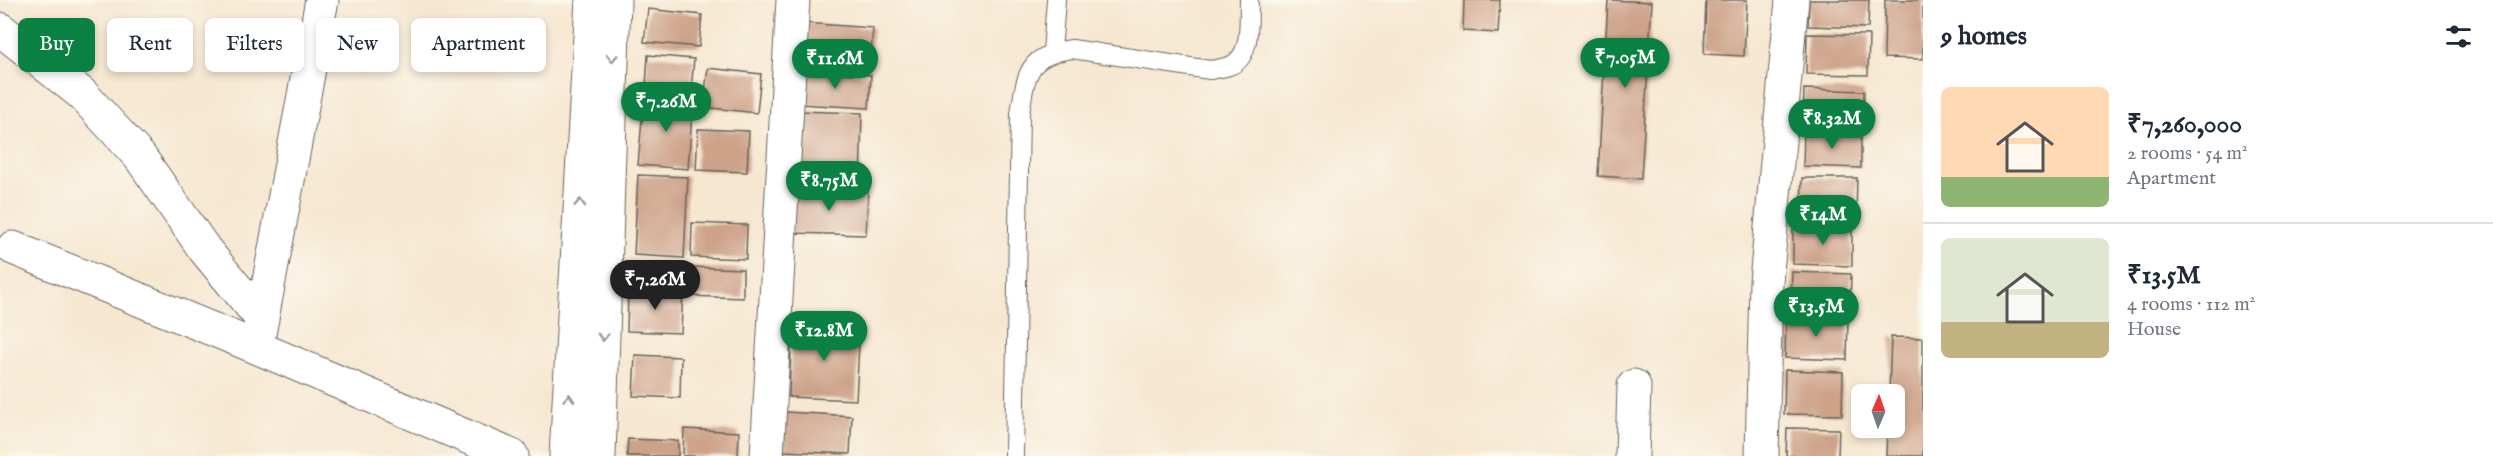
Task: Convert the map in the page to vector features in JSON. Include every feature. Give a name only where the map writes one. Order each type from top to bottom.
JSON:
[{"type":"street","points":[[259,333],[322,0]]},
{"type":"street","points":[[566,456],[592,0]]},
{"type":"street","points":[[599,456],[614,0]]},
{"type":"street","points":[[767,456],[793,0]]},
{"type":"street","points":[[1762,456],[1766,282],[1792,0]]},
{"type":"street","points":[[0,29],[82,94],[140,157],[206,250],[259,333]]},
{"type":"street","points":[[13,248],[259,333],[512,456]]},
{"type":"street","points":[[1632,456],[1634,386]]},
{"type":"lane","points":[[1052,52],[1056,0]]},
{"type":"lane","points":[[1014,456],[1020,114],[1025,80],[1036,61],[1052,52],[1072,49],[1210,70],[1231,66],[1243,56],[1248,35],[1249,0]]},
{"type":"building","points":[[1464,0],[1500,0],[1498,33],[1463,31]]},
{"type":"building","points":[[1608,0],[1652,2],[1641,179],[1598,176]]},
{"type":"building","points":[[1706,0],[1747,0],[1744,56],[1704,54]]},
{"type":"building","points":[[1809,0],[1869,0],[1868,28],[1808,26]]},
{"type":"building","points":[[1885,0],[1923,0],[1923,59],[1884,58]]},
{"type":"building","points":[[648,9],[702,15],[699,47],[644,42]]},
{"type":"building","points":[[802,23],[873,28],[870,66],[799,61]]},
{"type":"building","points":[[1807,34],[1869,35],[1868,75],[1806,74]]},
{"type":"building","points":[[648,55],[694,59],[691,90],[646,86]]},
{"type":"building","points":[[708,68],[761,74],[757,113],[703,107]]},
{"type":"building","points":[[800,71],[871,75],[869,108],[798,104]]},
{"type":"building","points":[[1804,89],[1864,91],[1863,124],[1803,123]]},
{"type":"building","points":[[644,97],[693,101],[688,169],[638,165]]},
{"type":"building","points":[[796,111],[862,113],[860,183],[793,181]]},
{"type":"building","points":[[698,129],[749,131],[747,172],[696,170]]},
{"type":"building","points":[[1804,132],[1861,134],[1861,168],[1803,166]]},
{"type":"building","points":[[638,175],[688,177],[684,258],[634,255]]},
{"type":"building","points":[[1802,178],[1857,178],[1856,217],[1801,215]]},
{"type":"building","points":[[793,188],[868,191],[866,235],[791,233]]},
{"type":"building","points":[[692,223],[747,225],[746,259],[691,257]]},
{"type":"building","points":[[1793,227],[1852,228],[1852,266],[1793,264]]},
{"type":"building","points":[[689,267],[743,269],[743,298],[688,296]]},
{"type":"building","points":[[1792,272],[1851,274],[1850,310],[1791,308]]},
{"type":"building","points":[[628,290],[683,291],[681,333],[627,331]]},
{"type":"building","points":[[1786,317],[1848,319],[1847,360],[1785,358]]},
{"type":"building","points":[[792,324],[860,327],[856,400],[789,397]]},
{"type":"building","points":[[1891,337],[1923,338],[1923,456],[1886,456],[1887,438],[1905,438],[1905,384],[1889,384]]},
{"type":"building","points":[[635,355],[681,357],[680,398],[633,396]]},
{"type":"building","points":[[1785,370],[1843,372],[1842,415],[1784,414]]},
{"type":"building","points":[[786,412],[852,416],[850,454],[784,451]]},
{"type":"building","points":[[1787,428],[1839,429],[1838,456],[1786,456]]},
{"type":"building","points":[[684,429],[739,432],[738,456],[683,456]]},
{"type":"building","points":[[628,439],[678,441],[678,456],[627,456]]}]
